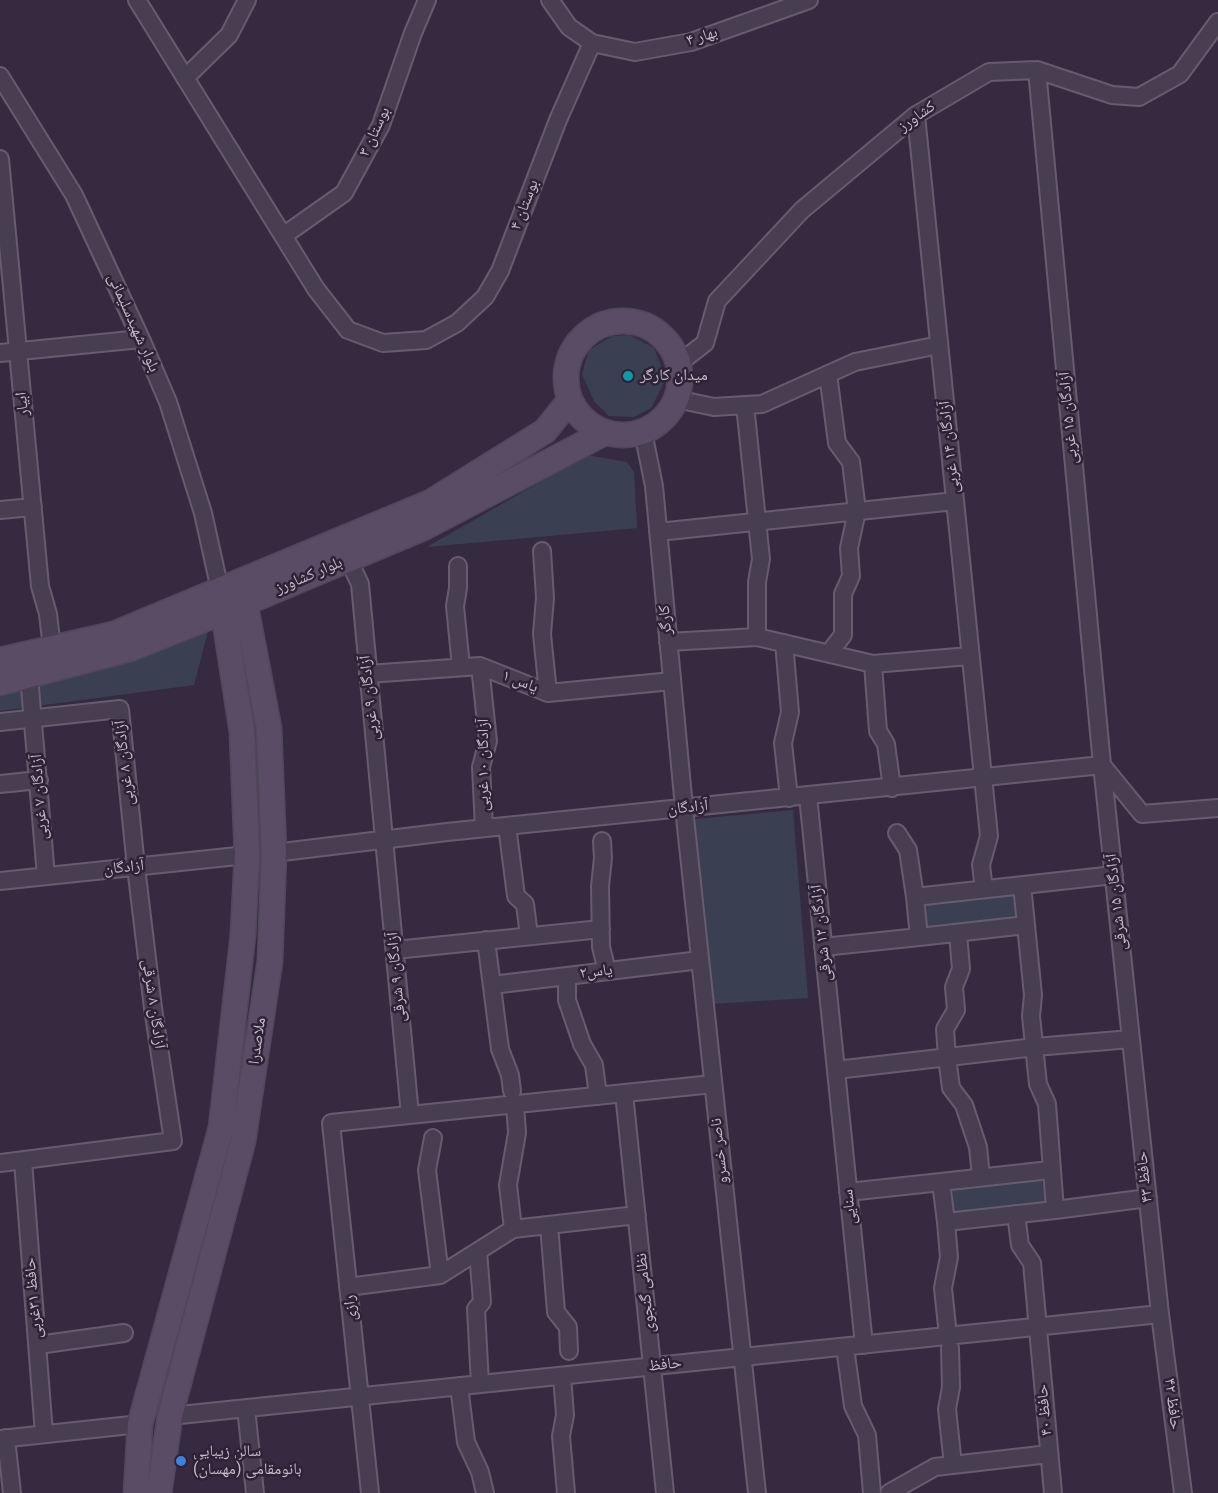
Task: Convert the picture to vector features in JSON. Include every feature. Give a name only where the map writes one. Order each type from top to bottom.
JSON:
[{"type":"main road","points":[[628,321],[646,326],[663,337],[674,352],[680,371],[679,390],[675,399],[672,408],[659,423],[643,432],[624,436],[604,433],[584,420],[570,400],[566,381],[568,362],[577,344],[591,331],[609,323],[628,321]]},
{"type":"main road","name":"بلوار کشاورز","points":[[0,683],[130,650],[232,597],[431,502],[545,431],[570,400]]},
{"type":"main road","name":"بلوار کشاورز","points":[[0,660],[114,634],[348,560],[423,528],[604,433]]},
{"type":"main road","name":"ملاصدرا","points":[[159,1493],[170,1416],[243,1142],[270,961],[274,853],[269,728],[232,597]]},
{"type":"main road","name":"ملاصدرا","points":[[136,1493],[140,1424],[221,1128],[243,936],[247,855],[242,732],[232,597]]},
{"type":"street","points":[[137,0],[283,236]]},
{"type":"street","points":[[185,78],[229,35],[247,0]]},
{"type":"street","name":"بوستان ۳","points":[[283,236],[344,193],[381,125],[427,0]]},
{"type":"street","points":[[550,0],[569,27],[592,43]]},
{"type":"street","name":"بهار ۴","points":[[592,43],[635,52],[691,42],[809,0]]},
{"type":"street","name":"کشاورز","points":[[678,364],[705,343],[717,301],[802,210],[916,115],[989,72],[1037,70],[1112,95],[1138,97],[1180,74],[1218,22]]},
{"type":"street","name":"بوستان ۴","points":[[283,236],[315,289],[348,330],[383,344],[426,340],[457,323],[484,297],[500,271],[558,120],[592,43]]},
{"type":"street","name":"آزادگان ۱۵ غربی","points":[[1037,70],[1102,765]]},
{"type":"street","name":"بلوار شهیدسلیمانی","points":[[0,76],[6,98],[74,195],[141,339],[168,402],[232,597]]},
{"type":"street","name":"آزادگان ۱۴ غربی","points":[[916,115],[989,836],[981,865],[984,889]]},
{"type":"street","name":"ابیار","points":[[0,159],[4,235],[18,351],[40,586],[48,614],[52,648]]},
{"type":"street","points":[[0,353],[141,339]]},
{"type":"street","points":[[675,399],[714,407],[762,404],[855,362],[939,345]]},
{"type":"street","points":[[828,374],[837,443],[851,462],[857,511],[849,548],[851,576],[843,594],[843,635],[829,653]]},
{"type":"street","points":[[745,405],[761,559],[757,582],[757,637]]},
{"type":"street","name":"کارگر","points":[[643,432],[654,486],[684,808]]},
{"type":"street","points":[[658,532],[955,501]]},
{"type":"street","points":[[0,510],[33,507]]},
{"type":"street","points":[[542,551],[545,598],[542,634],[548,693]]},
{"type":"street","name":"آزادگان ۹ غربی","points":[[348,560],[360,584],[384,839]]},
{"type":"street","points":[[458,566],[456,606],[461,668]]},
{"type":"street","points":[[668,642],[757,637],[873,664],[970,656]]},
{"type":"street","points":[[784,643],[790,712],[783,743],[789,798]]},
{"type":"street","points":[[873,664],[878,731],[886,744],[892,788]]},
{"type":"street","name":"یاس ۱","points":[[368,674],[480,666],[548,693],[672,681]]},
{"type":"street","name":"آزادگان ۱۰ غربی","points":[[480,666],[488,741],[481,767],[484,828]]},
{"type":"street","name":"آزادگان ۷ غربی","points":[[29,676],[46,876]]},
{"type":"street","name":"آزادگان ۸ غربی","points":[[34,718],[120,709],[136,867]]},
{"type":"street","points":[[0,722],[34,718]]},
{"type":"street","points":[[1102,765],[1142,814],[1218,808]]},
{"type":"street","name":"آزادگان","points":[[274,853],[484,828],[983,779],[1102,765]]},
{"type":"street","name":"آزادگان ۱۵ شرقی","points":[[1102,765],[1131,1039]]},
{"type":"street","points":[[0,784],[39,780]]},
{"type":"street","name":"آزادگان ۱۲ شرقی","points":[[807,796],[836,1070]]},
{"type":"street","name":"ناصر خسرو","points":[[684,808],[757,1493]]},
{"type":"street","points":[[507,826],[516,896],[525,904],[530,936]]},
{"type":"street","points":[[897,833],[908,850],[919,937]]},
{"type":"street","name":"آزادگان ۹ شرقی","points":[[384,839],[410,1115]]},
{"type":"street","points":[[602,841],[601,947],[607,971]]},
{"type":"street","name":"آزادگان","points":[[0,881],[247,855]]},
{"type":"street","name":"آزادگان ۸ شرقی","points":[[23,1161],[173,1141],[153,1008],[136,867]]},
{"type":"street","points":[[915,897],[1114,875]]},
{"type":"street","points":[[1022,885],[1033,995],[1031,1016],[1038,1084],[1047,1104],[1050,1170],[1055,1210]]},
{"type":"street","points":[[823,947],[1026,926]]},
{"type":"street","points":[[394,950],[601,929]]},
{"type":"street","points":[[958,933],[961,969],[954,987],[956,1010],[945,1029],[947,1057],[951,1088],[964,1105],[978,1147],[981,1177]]},
{"type":"street","points":[[486,940],[500,1049],[510,1075],[514,1098],[517,1133],[508,1185],[513,1229]]},
{"type":"street","name":"یاس۲","points":[[492,985],[700,960]]},
{"type":"street","points":[[567,983],[567,1000],[582,1044],[594,1065],[598,1096]]},
{"type":"street","points":[[836,1070],[1035,1047],[1131,1039]]},
{"type":"street","name":"حافظ ۴۳","points":[[1131,1039],[1160,1314]]},
{"type":"street","name":"سنایی","points":[[836,1070],[864,1345]]},
{"type":"street","points":[[410,1115],[514,1098],[598,1096],[713,1084]]},
{"type":"street","name":"نظامی گنجوی","points":[[624,1093],[666,1493]]},
{"type":"street","name":"رازی","points":[[370,1493],[332,1123],[410,1115]]},
{"type":"street","points":[[433,1138],[427,1170],[440,1275]]},
{"type":"street","points":[[0,1163],[23,1161]]},
{"type":"street","name":"حافظ ۳۱غربی","points":[[23,1161],[44,1434]]},
{"type":"street","points":[[848,1192],[1050,1170]]},
{"type":"street","points":[[941,1182],[949,1257],[943,1288],[949,1342],[951,1387],[947,1410],[953,1465]]},
{"type":"street","points":[[946,1222],[1148,1198]]},
{"type":"street","name":"حافظ ۴۰","points":[[1016,1214],[1020,1245],[1032,1263],[1053,1493]]},
{"type":"street","points":[[348,1287],[440,1275],[513,1229],[637,1215]]},
{"type":"street","points":[[549,1225],[556,1312],[568,1327],[569,1351]]},
{"type":"street","points":[[478,1251],[482,1302],[476,1309],[480,1384]]},
{"type":"street","name":"حافظ","points":[[170,1416],[864,1345],[949,1342],[1038,1327],[1160,1314]]},
{"type":"street","name":"حافظ ۴۲","points":[[1160,1314],[1183,1493]]},
{"type":"street","points":[[38,1345],[124,1333]]},
{"type":"street","points":[[845,1347],[853,1406],[867,1435],[872,1493]]},
{"type":"street","points":[[562,1376],[565,1415],[561,1436],[566,1493]]},
{"type":"street","points":[[459,1386],[466,1442],[480,1472],[485,1493]]},
{"type":"street","points":[[246,1408],[255,1493]]},
{"type":"street","points":[[12,1493],[3,1438],[140,1424]]},
{"type":"street","points":[[889,1493],[935,1467],[1049,1454]]},
{"type":"shaded area","points":[[630,335],[654,348],[666,379],[651,408],[634,417],[609,416],[594,401],[582,374],[589,350],[612,336]]},
{"type":"shaded area","points":[[587,455],[627,462],[634,472],[637,528],[427,547]]},
{"type":"shaded area","points":[[208,631],[194,685],[0,711],[0,682],[140,659]]},
{"type":"shaded area","points":[[793,810],[808,998],[711,1004],[695,819]]},
{"type":"shaded area","points":[[1014,894],[1017,917],[927,927],[924,904]]},
{"type":"shaded area","points":[[1042,1179],[1045,1204],[953,1214],[950,1189]]},
{"type":"place","name":"میدان کارگر","points":[[628,376]]},
{"type":"place","name":"سالن زیبایی بانومقامی (مهسان)","points":[[181,1461]]}]
